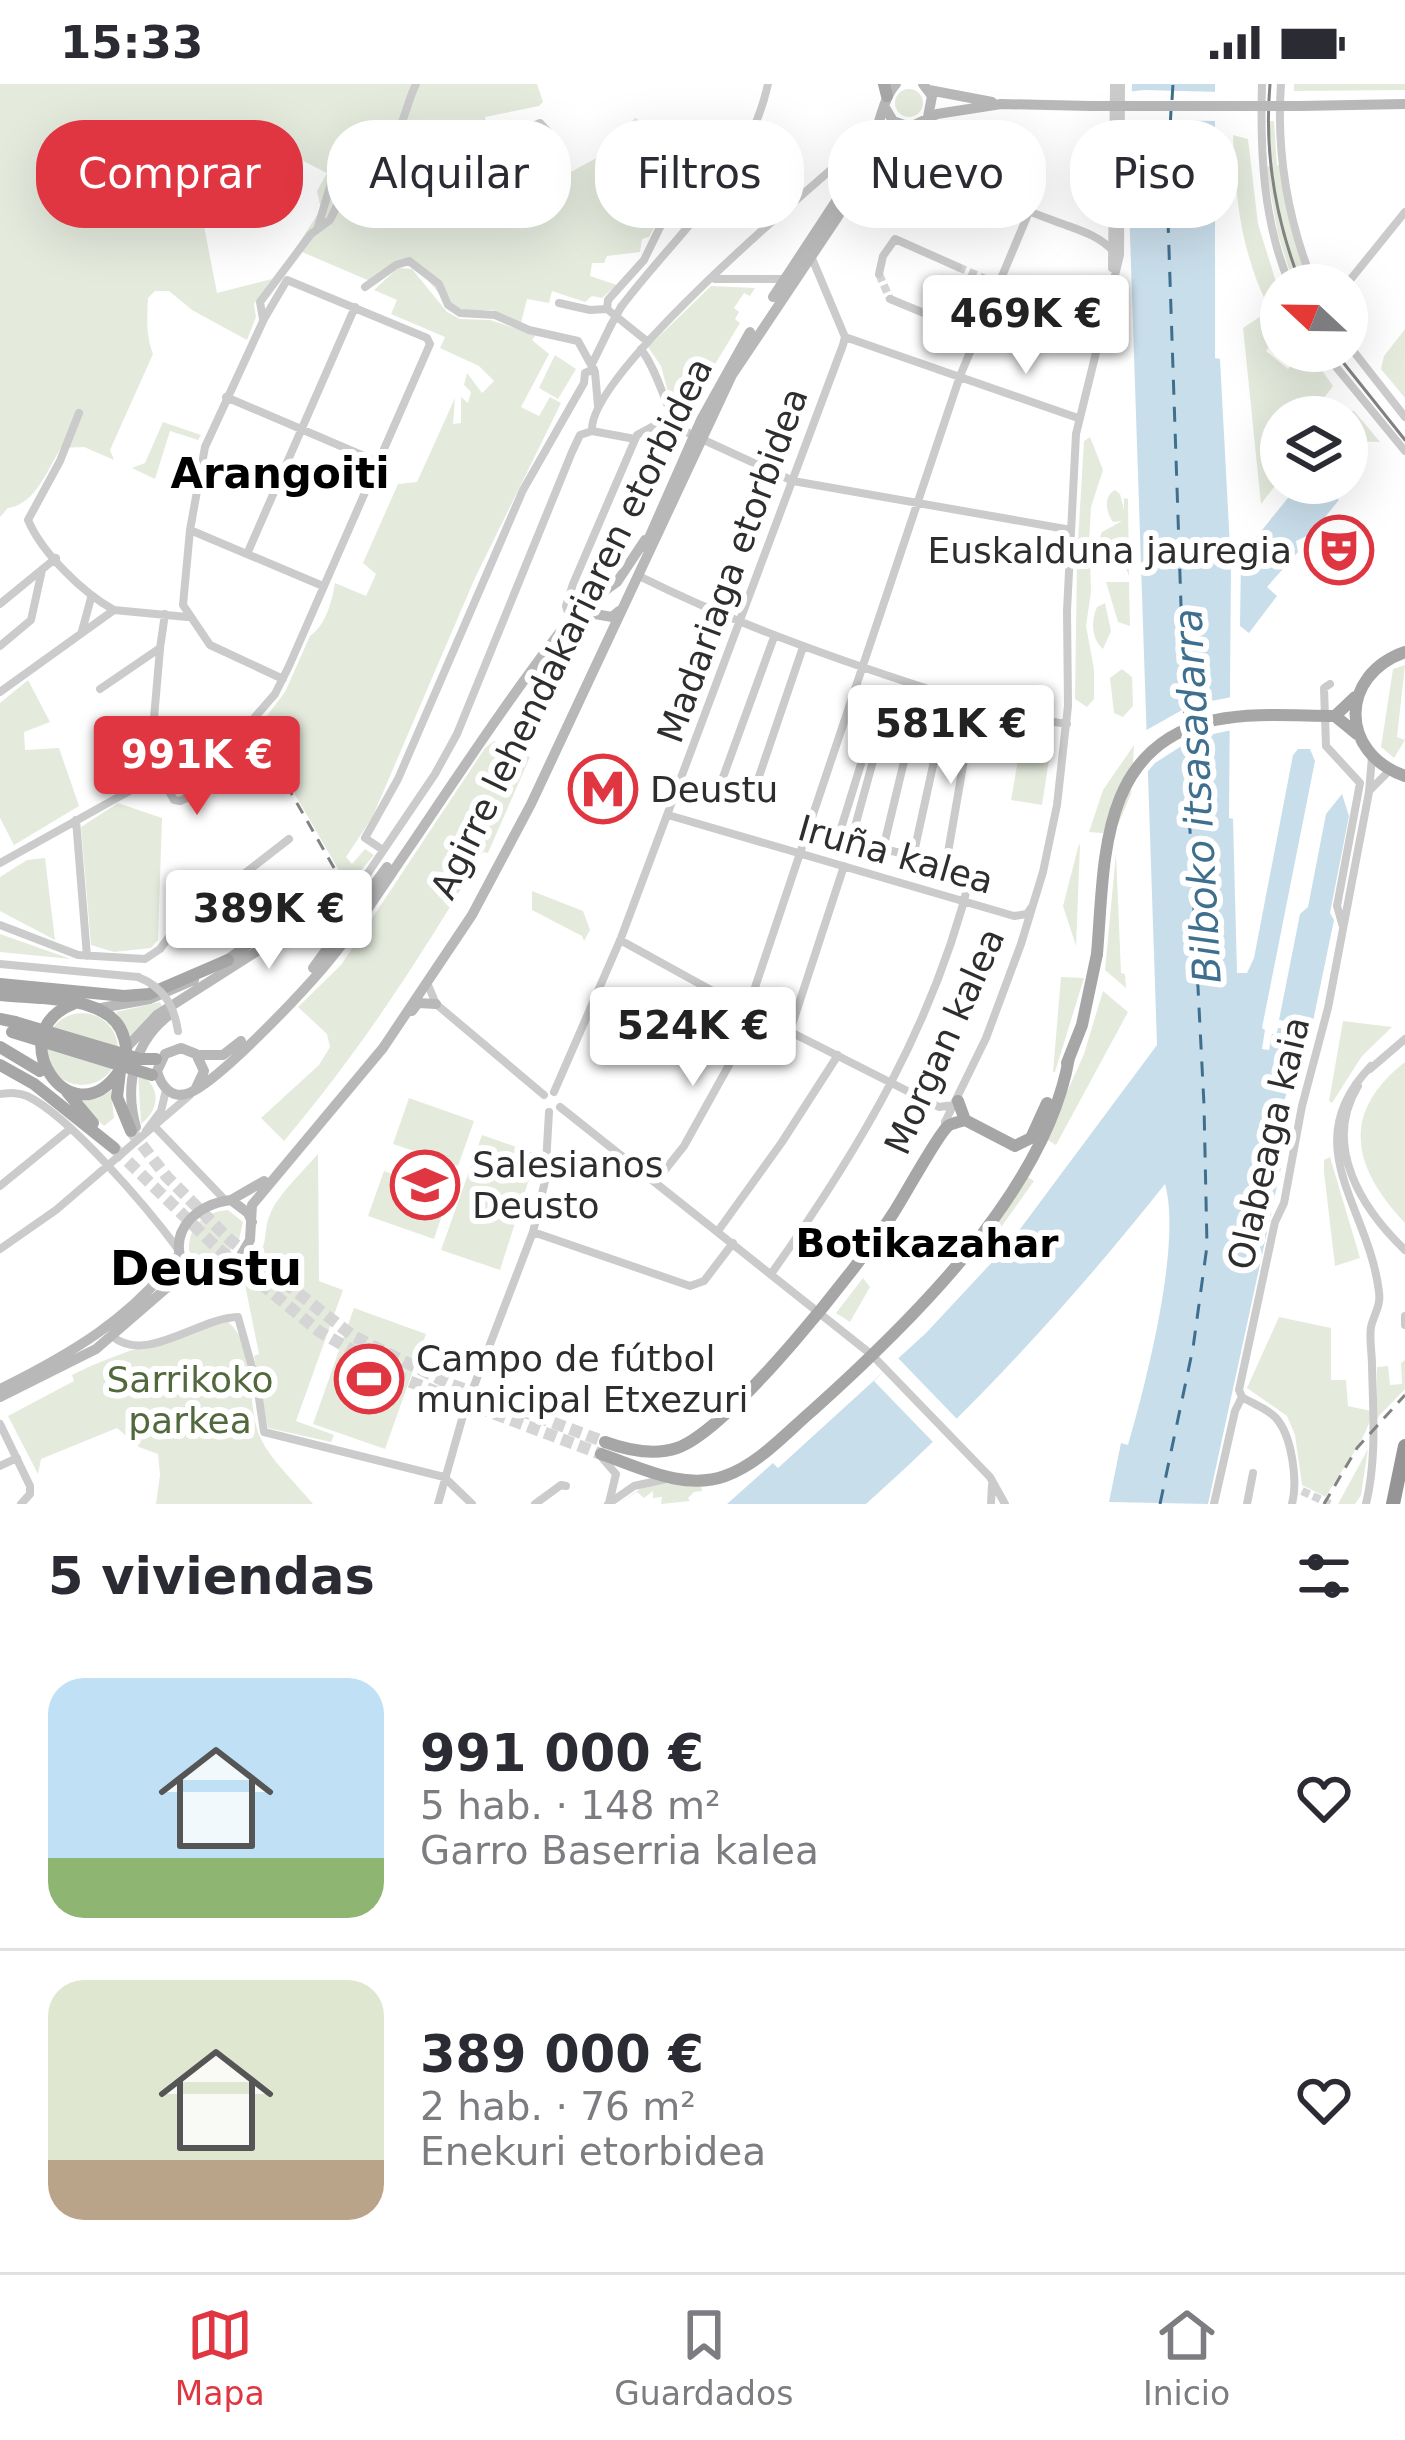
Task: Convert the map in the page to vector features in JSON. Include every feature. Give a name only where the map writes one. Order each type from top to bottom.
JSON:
[{"type":"highway","points":[[1393,1504],[1405,1446]]},
{"type":"main road","points":[[926,87],[1001,104],[1405,104]]},
{"type":"main road","points":[[925,120],[933,104],[926,87]]},
{"type":"main road","points":[[925,120],[1001,104]]},
{"type":"main road","name":"Agirre lehendakariaren etorbidea","points":[[398,1027],[426,994],[518,831],[640,576],[725,372],[828,215]]},
{"type":"main road","name":"Agirre lehendakariaren etorbidea","points":[[228,1200],[256,1189],[280,1165],[426,994],[515,830],[697,438],[751,344],[828,228]]},
{"type":"main road","points":[[7,1025],[159,1081],[181,1095],[196,1089],[278,1015],[342,935],[364,895],[549,634],[624,575],[653,525]]},
{"type":"main road","points":[[7,1025],[140,1059],[177,1050],[223,1055],[360,918],[560,632],[589,613],[612,617],[624,607]]},
{"type":"main road","points":[[1335,716],[1382,663],[1405,652]]},
{"type":"main road","points":[[1358,735],[1355,710],[1360,691]]},
{"type":"main road","points":[[602,1451],[671,1478],[711,1480],[747,1465],[872,1355],[935,1292],[979,1236],[1044,1130],[1082,1024],[1097,955],[1112,815],[1144,760],[1176,735],[1217,720],[1335,716],[1358,735],[1372,755],[1399,774]]},
{"type":"main road","points":[[360,918],[364,895]]},
{"type":"main road","points":[[0,995],[101,1008],[131,1004],[164,994],[228,960],[285,921],[302,915],[337,914],[364,895]]},
{"type":"main road","points":[[67,1092],[87,1094],[106,1086],[157,1016],[295,927],[312,926],[342,935]]},
{"type":"main road","points":[[312,926],[325,952]]},
{"type":"main road","points":[[0,984],[124,996],[149,994],[228,960]]},
{"type":"main road","name":"Agirre lehendakariaren etorbidea","points":[[253,1226],[254,1202],[426,994]]},
{"type":"main road","points":[[41,1071],[35,1047],[41,1025],[60,1008],[73,1004]]},
{"type":"main road","points":[[101,1008],[114,1018],[133,1050],[130,1089],[137,1131]]},
{"type":"main road","points":[[0,1047],[67,1092],[114,1148],[34,1084],[0,1065]]},
{"type":"main road","points":[[177,1050],[204,1071],[196,1089]]},
{"type":"main road","points":[[159,1081],[158,1065],[177,1050]]},
{"type":"main road","points":[[1016,1146],[1031,1138],[1069,1058]]},
{"type":"main road","points":[[120,1071],[117,1097],[137,1131]]},
{"type":"main road","points":[[955,1103],[965,1120],[1016,1146],[1019,1154],[1016,1170],[979,1236]]},
{"type":"main road","points":[[945,1125],[965,1120]]},
{"type":"main road","name":"Morgan kalea","points":[[602,1451],[659,1452],[692,1441],[756,1381],[818,1313],[892,1215],[945,1125]]},
{"type":"main road","points":[[228,1200],[248,1213],[253,1226],[240,1257],[221,1270],[170,1285],[83,1356],[0,1390],[97,1336],[155,1284],[178,1251],[189,1220],[204,1207],[228,1200]]},
{"type":"main road","points":[[178,1251],[182,1263],[200,1274]]},
{"type":"street","points":[[263,321],[260,302],[317,228],[334,173],[376,160],[390,150],[416,84]]},
{"type":"street","points":[[607,309],[608,300],[638,277],[729,178],[754,132],[768,84]]},
{"type":"street","points":[[1117,84],[1118,120]]},
{"type":"street","points":[[1112,278],[1117,84]]},
{"type":"street","points":[[1262,84],[1263,171],[1284,264]]},
{"type":"street","points":[[1282,84],[1280,129],[1286,192],[1308,264]]},
{"type":"street","points":[[540,123],[549,133],[547,139],[517,154],[501,144],[540,123]]},
{"type":"street","points":[[592,431],[598,408],[645,345],[828,174]]},
{"type":"street","points":[[1363,264],[1405,212]]},
{"type":"street","points":[[1046,218],[1090,234],[1113,251]]},
{"type":"street","points":[[317,228],[327,222]]},
{"type":"street","points":[[383,850],[365,838],[398,779],[523,490],[584,383],[584,373],[593,366],[660,228]]},
{"type":"street","points":[[657,1180],[712,1102],[749,1011],[973,334],[1021,228]]},
{"type":"street","points":[[1112,278],[1120,255],[1119,228]]},
{"type":"street","points":[[1090,234],[1112,230]]},
{"type":"street","points":[[879,274],[883,256],[895,239],[958,267]]},
{"type":"street","points":[[811,256],[845,337],[1078,418]]},
{"type":"street","points":[[365,287],[409,261],[439,284],[453,309],[495,316],[578,341],[593,366],[598,408]]},
{"type":"street","points":[[713,278],[785,279]]},
{"type":"street","name":"Morgan kalea","points":[[945,1125],[986,1038],[1029,922],[1057,805],[1067,724],[1078,418],[1112,278]]},
{"type":"street","points":[[0,863],[248,725],[275,694],[428,350],[427,338],[287,280],[205,447],[190,530],[183,605],[188,617]]},
{"type":"street","points":[[890,298],[936,318]]},
{"type":"street","points":[[559,302],[607,309]]},
{"type":"street","points":[[247,554],[355,307]]},
{"type":"street","points":[[607,309],[645,345],[672,416],[697,438],[793,481],[1071,530]]},
{"type":"street","name":"Madariaga etorbidea","points":[[549,1094],[620,940],[845,337]]},
{"type":"street","points":[[1368,370],[1405,417]]},
{"type":"street","points":[[1340,372],[1405,452]]},
{"type":"street","points":[[226,397],[378,462]]},
{"type":"street","points":[[79,413],[60,461],[28,515],[35,535],[91,598],[114,610],[188,617],[198,622],[216,649],[283,679]]},
{"type":"street","points":[[568,616],[569,595],[635,439],[672,416]]},
{"type":"street","points":[[364,895],[366,877],[457,734],[580,435],[592,431],[635,439]]},
{"type":"street","points":[[190,530],[323,586]]},
{"type":"street","points":[[0,604],[56,558]]},
{"type":"street","points":[[0,646],[31,620],[42,570]]},
{"type":"street","points":[[640,576],[739,624],[802,647],[988,710],[1067,724]]},
{"type":"street","points":[[82,632],[91,598]]},
{"type":"street","points":[[154,718],[168,614],[183,605]]},
{"type":"street","points":[[0,692],[114,610]]},
{"type":"street","points":[[713,802],[774,637]]},
{"type":"street","points":[[750,803],[802,647]]},
{"type":"street","points":[[100,688],[160,648]]},
{"type":"street","points":[[1330,684],[1324,688],[1326,746],[1360,783],[1337,907],[1344,929]]},
{"type":"street","points":[[851,841],[892,692]]},
{"type":"street","points":[[771,1274],[861,1141],[893,1084],[933,995],[972,870],[913,857],[838,838],[883,693],[966,712],[968,737],[946,864]]},
{"type":"street","points":[[883,849],[919,699]]},
{"type":"street","points":[[913,857],[946,706]]},
{"type":"street","name":"Olabeaga kaia","points":[[1214,1504],[1242,1397],[1239,1390],[1270,1244],[1284,1203],[1302,1106],[1323,1032],[1372,755]]},
{"type":"street","points":[[158,772],[174,800],[180,801],[260,764]]},
{"type":"street","points":[[1369,792],[1399,774]]},
{"type":"street","name":"Iruña kalea","points":[[668,815],[1014,916],[1027,914],[1035,902]]},
{"type":"street","points":[[76,820],[87,956]]},
{"type":"street","points":[[0,925],[51,947],[87,956],[148,958],[178,925],[289,839]]},
{"type":"street","points":[[790,1031],[844,866]]},
{"type":"street","points":[[620,940],[939,1107],[955,1103]]},
{"type":"street","points":[[0,964],[138,977],[158,986],[168,999],[178,1031],[177,1050]]},
{"type":"street","points":[[426,994],[560,1098],[560,1107]]},
{"type":"street","points":[[1365,1503],[1374,1446],[1371,1328],[1380,1294],[1339,1166],[1338,1119],[1347,1095],[1371,1066],[1405,1039]]},
{"type":"street","points":[[718,1231],[838,1055]]},
{"type":"street","points":[[1371,1066],[1346,1111],[1343,1143],[1351,1176],[1364,1201],[1381,1227],[1405,1250]]},
{"type":"street","points":[[0,1249],[108,1168],[137,1131],[158,1116],[159,1081]]},
{"type":"street","points":[[137,1131],[156,1127],[196,1089]]},
{"type":"street","points":[[0,1094],[14,1092],[32,1098],[70,1129],[178,1251]]},
{"type":"street","points":[[549,1094],[542,1107],[549,1112]]},
{"type":"street","points":[[560,1107],[872,1355],[990,1478],[1005,1504]]},
{"type":"street","points":[[549,1112],[560,1107]]},
{"type":"street","points":[[939,1107],[945,1125]]},
{"type":"street","points":[[438,1504],[472,1390],[533,1232],[545,1181],[549,1112]]},
{"type":"street","points":[[156,1127],[228,1200]]},
{"type":"street","points":[[0,1186],[70,1129]]},
{"type":"street","points":[[533,1232],[690,1286],[704,1281],[733,1243]]},
{"type":"street","points":[[112,1336],[123,1346],[138,1348],[221,1317],[238,1317],[264,1432],[444,1477],[472,1504]]},
{"type":"street","points":[[1242,1397],[1272,1415],[1284,1435],[1299,1490],[1292,1504]]},
{"type":"street","points":[[0,1424],[31,1486],[23,1503]]},
{"type":"street","points":[[602,1451],[616,1474],[608,1504],[634,1486],[671,1478]]},
{"type":"street","points":[[0,1466],[17,1458]]},
{"type":"street","points":[[1247,1504],[1253,1474]]},
{"type":"street","points":[[427,1475],[441,1489]]},
{"type":"street","points":[[990,1478],[991,1504]]},
{"type":"street","points":[[535,1504],[566,1486]]},
{"type":"green space","points":[[0,84],[537,84],[543,102],[539,106],[486,120],[327,120],[327,173],[303,160],[303,120],[36,120],[36,228],[204,228],[217,293],[272,279],[254,304],[256,317],[247,340],[192,310],[169,291],[155,291],[148,298],[147,312],[153,354],[110,450],[114,460],[84,447],[61,448],[33,493],[0,517]]},
{"type":"green space","points":[[1294,84],[1405,84],[1405,90],[1294,91]]},
{"type":"green space","points":[[909,89],[919,93],[923,103],[919,113],[909,117],[899,113],[895,103],[899,93]]},
{"type":"green space","points":[[1267,121],[1274,121],[1277,165],[1281,166],[1291,228],[1303,264],[1287,264],[1266,167],[1270,166]]},
{"type":"green space","points":[[1238,136],[1248,139],[1258,224],[1270,264],[1260,264],[1260,289],[1241,225]]},
{"type":"green space","points":[[595,159],[595,228],[654,228],[642,239],[640,252],[592,263],[590,276],[617,285],[602,298],[592,296],[585,302],[552,291],[549,303],[527,299],[521,323],[492,310],[467,311],[447,303],[409,258],[370,281],[295,249],[321,209],[317,191],[327,173],[327,228],[571,228],[571,172]]},
{"type":"green space","points":[[398,268],[412,269],[447,312],[460,319],[490,320],[536,335],[532,340],[549,354],[521,407],[539,416],[550,397],[561,403],[475,578],[372,818],[346,857],[352,864],[365,849],[374,855],[348,886],[257,729],[285,692],[310,636],[324,619],[335,583],[366,596],[376,574],[363,563],[398,484],[417,482],[455,398],[453,424],[461,423],[461,397],[468,403],[471,392],[464,385],[467,373],[482,393],[494,381],[479,366],[440,348],[445,337],[391,314],[397,300],[374,290]]},
{"type":"green space","points":[[711,286],[755,288],[750,296],[744,293],[734,308],[740,323],[685,414],[673,411],[661,366],[648,347]]},
{"type":"green space","points":[[1260,317],[1260,372],[1323,372],[1333,386],[1325,396],[1260,396],[1260,494],[1243,328]]},
{"type":"green space","points":[[1405,329],[1405,398],[1381,369],[1384,356]]},
{"type":"green space","points":[[555,355],[576,369],[558,399],[539,388]]},
{"type":"green space","points":[[163,422],[201,435],[198,440],[170,431],[155,479],[132,468],[145,463]]},
{"type":"green space","points":[[1090,437],[1103,470],[1091,507],[1089,543],[1084,547],[1078,541],[1084,441]]},
{"type":"green space","points":[[1115,490],[1124,510],[1124,498],[1128,499],[1129,576],[1120,553],[1096,547],[1102,532],[1122,521],[1113,522],[1107,510],[1107,500]]},
{"type":"green space","points":[[1084,552],[1090,558],[1086,626],[1094,669],[1094,699],[1087,707],[1075,699],[1077,559]]},
{"type":"green space","points":[[1106,582],[1129,582],[1130,626],[1118,622]]},
{"type":"green space","points":[[1105,603],[1111,631],[1103,649],[1093,624],[1097,607]]},
{"type":"green space","points":[[1405,665],[1397,737],[1405,740],[1394,758],[1381,747],[1393,669]]},
{"type":"green space","points":[[1122,669],[1132,677],[1133,706],[1123,717],[1114,713],[1110,678]]},
{"type":"green space","points":[[28,680],[50,722],[24,732],[25,750],[59,748],[79,806],[14,845],[0,818],[0,703]]},
{"type":"green space","points":[[250,733],[262,752],[176,792],[168,776]]},
{"type":"green space","points":[[494,741],[530,757],[488,853],[483,852],[365,1036],[284,1141],[261,1118],[319,1065],[330,1047],[327,1034],[298,1007],[341,965]]},
{"type":"green space","points":[[1134,745],[1131,794],[1114,834],[1089,832],[1103,790]]},
{"type":"green space","points":[[1020,748],[1050,753],[1042,805],[1011,800]]},
{"type":"green space","points":[[118,803],[162,818],[158,940],[151,948],[114,952],[91,945],[81,827]]},
{"type":"green space","points":[[1080,845],[1076,946],[1063,906]]},
{"type":"green space","points":[[1116,853],[1121,973],[1126,988],[1105,970]]},
{"type":"green space","points":[[45,858],[55,940],[0,911],[0,877],[27,860]]},
{"type":"green space","points":[[532,891],[583,911],[590,930],[584,941],[532,910]]},
{"type":"green space","points":[[0,934],[71,959],[0,952]]},
{"type":"green space","points":[[1061,977],[1084,978],[1053,1072]]},
{"type":"green space","points":[[1103,991],[1128,1012],[1056,1145],[1046,1139],[1084,1054]]},
{"type":"green space","points":[[160,1002],[162,1006],[130,1036],[116,1012]]},
{"type":"green space","points":[[82,1013],[108,1023],[118,1049],[108,1075],[82,1085],[56,1075],[46,1049],[56,1023]]},
{"type":"green space","points":[[1343,1021],[1392,1027],[1362,1056],[1332,1103],[1329,1101]]},
{"type":"green space","points":[[1405,1062],[1405,1223],[1374,1181],[1361,1141],[1370,1101]]},
{"type":"green space","points":[[138,1072],[156,1097],[141,1124]]},
{"type":"green space","points":[[111,1091],[114,1118],[104,1126],[80,1102]]},
{"type":"green space","points":[[409,1098],[474,1121],[458,1166],[393,1144]]},
{"type":"green space","points":[[482,1135],[537,1154],[500,1270],[441,1250]]},
{"type":"green space","points":[[318,1154],[319,1281],[343,1290],[296,1421],[334,1435],[331,1442],[268,1428],[243,1275],[260,1255],[274,1206]]},
{"type":"green space","points":[[1330,1157],[1360,1258],[1335,1266],[1324,1172],[1324,1160]]},
{"type":"green space","points":[[384,1171],[449,1194],[434,1239],[368,1216]]},
{"type":"green space","points":[[1026,1176],[1034,1181],[979,1258],[975,1254]]},
{"type":"green space","points":[[228,1210],[243,1222],[238,1244],[214,1263],[197,1261],[189,1251],[195,1228],[205,1217]]},
{"type":"green space","points":[[863,1278],[870,1287],[850,1322],[836,1313]]},
{"type":"green space","name":"Campo de fútbol municipal Etxezuri","points":[[354,1308],[426,1334],[385,1449],[313,1424]]},
{"type":"green space","points":[[1279,1317],[1331,1328],[1331,1380],[1346,1380],[1348,1406],[1371,1411],[1360,1442],[1326,1497],[1302,1485],[1295,1435],[1287,1416],[1247,1388]]},
{"type":"green space","name":"Sarrikoko parkea","points":[[228,1322],[243,1345],[260,1437],[313,1504],[156,1504],[158,1454],[139,1447],[117,1428],[41,1459],[38,1474],[8,1416],[74,1381],[72,1375],[91,1366]]},
{"type":"green space","points":[[1405,1360],[1405,1389],[1377,1418],[1377,1367],[1388,1366],[1390,1385],[1402,1384]]},
{"type":"green space","points":[[1368,1449],[1361,1495],[1355,1504],[1338,1504]]},
{"type":"green space","points":[[665,1483],[701,1486],[702,1491],[694,1492],[690,1501],[661,1504],[662,1497],[653,1498],[653,1491],[644,1498],[637,1492],[618,1504],[643,1487]]},
{"type":"water","points":[[1132,84],[1215,84],[1215,120],[1131,120]]},
{"type":"water","name":"Bilboko itsasadarra","points":[[1130,228],[1215,228],[1215,358],[1220,359],[1231,566],[1229,818],[1233,819],[1237,973],[1247,973],[1254,958],[1293,755],[1298,749],[1310,749],[1315,761],[1262,1028],[1262,1049],[1269,1050],[1278,1028],[1301,1029],[1306,1034],[1275,1129],[1267,1126],[1261,1131],[1264,1139],[1272,1141],[1271,1157],[1282,1163],[1208,1504],[1109,1502],[1121,1443],[1128,1445],[1160,1314],[1169,1241],[1165,1184],[1022,1351],[866,1504],[727,1504],[773,1463],[778,1468],[926,1333],[1009,1244],[1157,1045]]},
{"type":"water","points":[[1283,504],[1336,504],[1311,534],[1296,541],[1298,552],[1267,587],[1277,596],[1249,633],[1240,626],[1241,556]]},
{"type":"water","points":[[1342,794],[1349,816],[1312,1026],[1279,1020],[1326,814]]},
{"type":"pier","points":[[1126,92],[1220,92],[1219,120],[1125,120]]},
{"type":"pier","points":[[1237,696],[1237,729],[1194,738],[1155,763],[1142,778],[1143,732],[1191,705]]},
{"type":"pier","points":[[898,1358],[957,1419],[933,1442],[874,1381]]},
{"type":"ferry route","points":[[1172,100],[1173,84]]},
{"type":"ferry route","points":[[1171,110],[1167,191],[1185,724]]},
{"type":"ferry route","points":[[1160,1504],[1193,1348],[1207,1246],[1185,733]]},
{"type":"tunnel","points":[[958,267],[990,281]]},
{"type":"tunnel","points":[[879,274],[890,299]]},
{"type":"tunnel","points":[[936,318],[969,333]]},
{"type":"tunnel","points":[[131,1131],[167,1177],[230,1240],[353,1336],[450,1384],[605,1442]]},
{"type":"tunnel","points":[[115,1149],[215,1246],[320,1332],[403,1379],[601,1454]]},
{"type":"tunnel","points":[[1302,1491],[1330,1504]]},
{"type":"tram line","points":[[1270,84],[1274,186],[1294,264]]},
{"type":"tram line","points":[[1351,372],[1405,440]]},
{"type":"railway","points":[[255,730],[345,887]]},
{"type":"railway","points":[[1324,1504],[1357,1448],[1405,1395]]},
{"type":"place","name":"Euskalduna jauregia","points":[[1339,550]]},
{"type":"place","name":"Deustu","points":[[603,789]]},
{"type":"place","name":"Salesianos Deusto","points":[[425,1185]]},
{"type":"place","name":"Campo de fútbol municipal Etxezuri","points":[[369,1379]]},
{"type":"district","name":"Arangoiti","points":[[280,473]]},
{"type":"district","name":"Botikazahar","points":[[927,1243]]},
{"type":"district","name":"Deustu","points":[[206,1268]]}]
